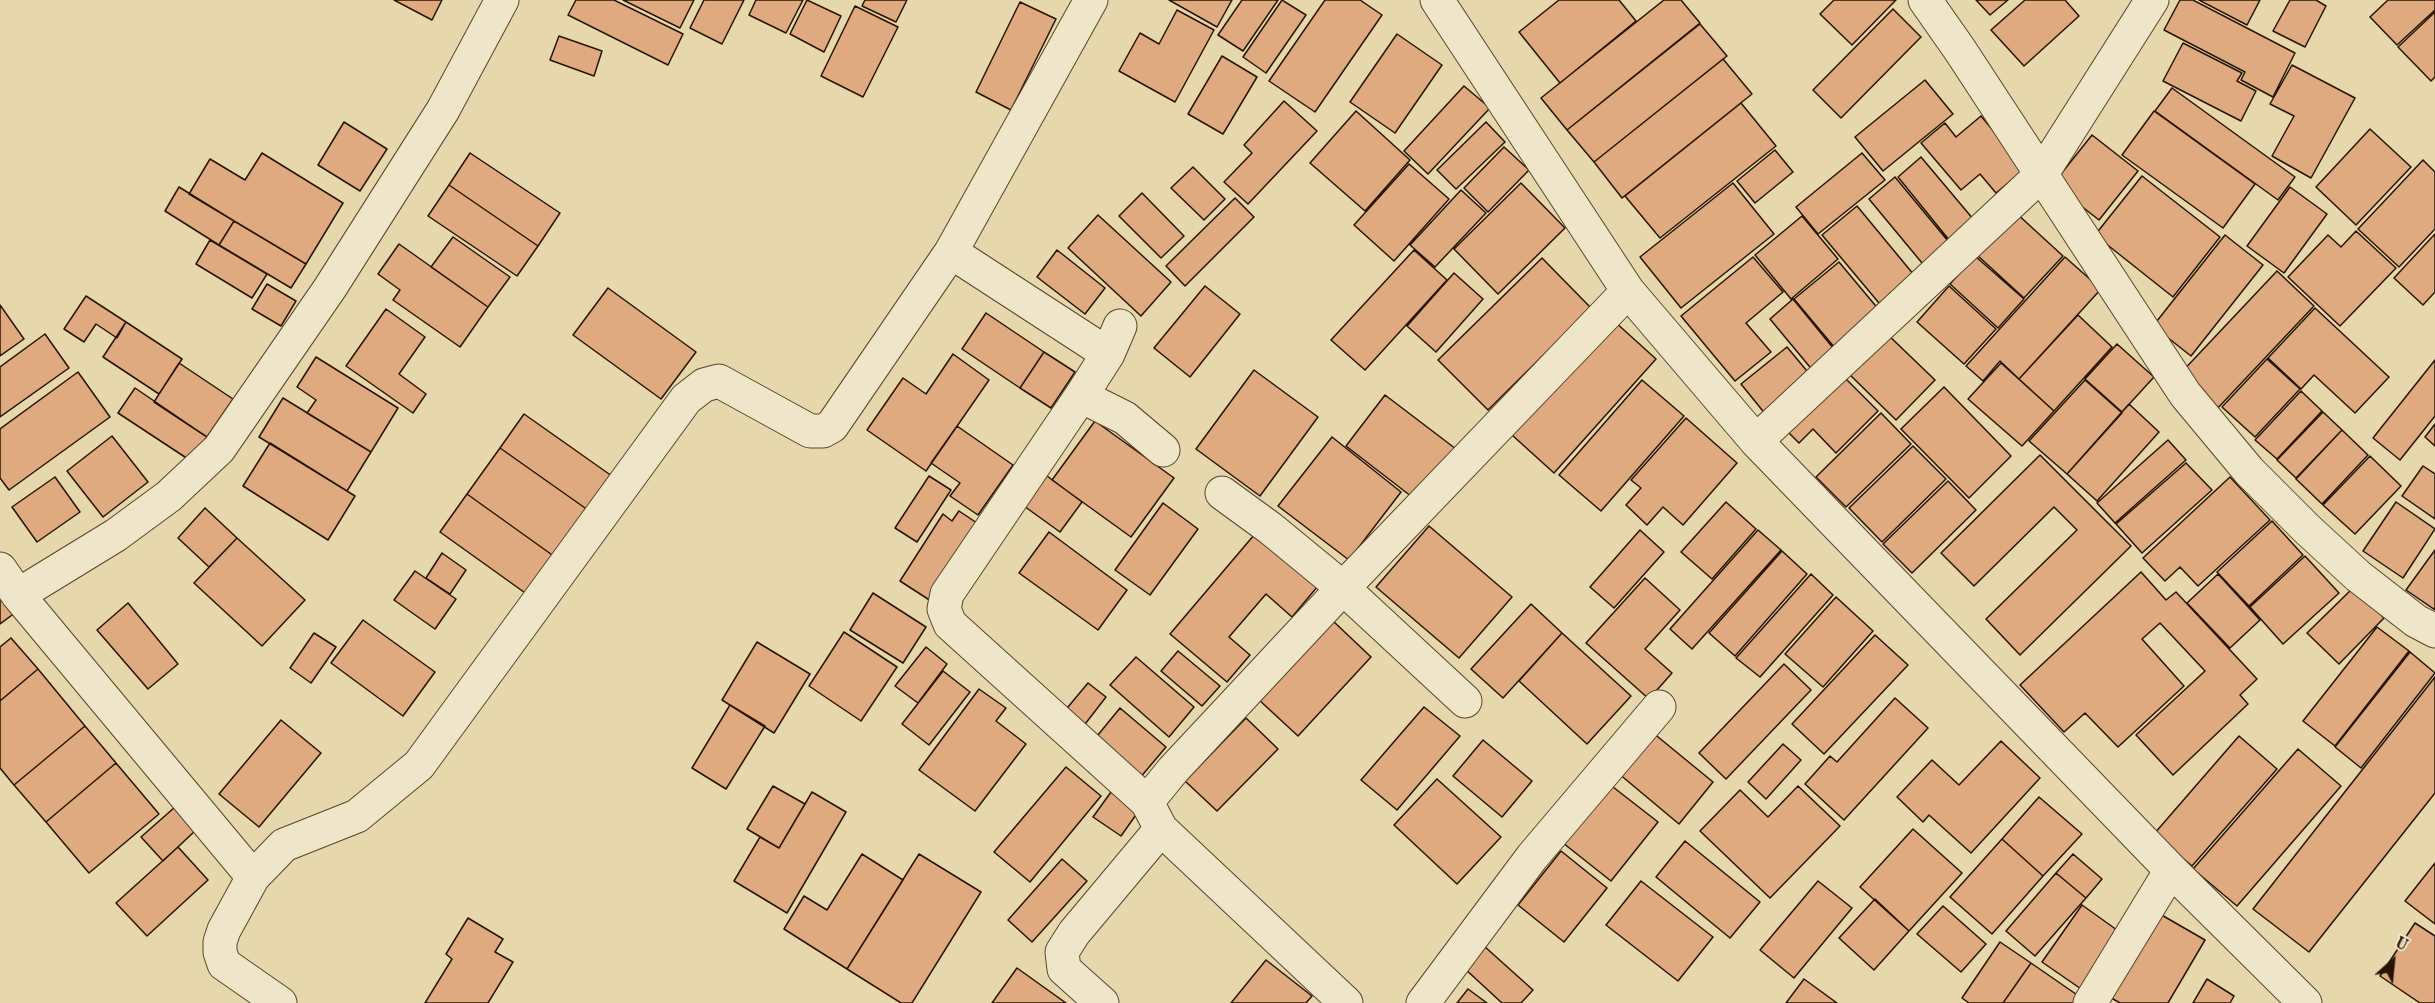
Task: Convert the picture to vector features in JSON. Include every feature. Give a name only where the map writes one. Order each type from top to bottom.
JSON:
[{"type":"street","points":[[253,877],[9,582],[116,535],[170,496],[219,449],[330,288],[443,110],[502,0]]},
{"type":"street","points":[[280,1003],[224,963],[220,952],[224,930],[253,877],[284,844],[357,816],[419,765],[686,399],[704,385],[719,381],[810,431],[823,431],[832,426],[951,252],[1090,0]]},
{"type":"street","points":[[1439,0],[1628,291],[1756,441],[2171,870],[2305,1003]]},
{"type":"street","points":[[1924,0],[1960,50],[2185,394],[2249,471],[2358,576],[2416,621],[2435,631]]},
{"type":"street","points":[[1756,441],[2041,175],[2152,0]]},
{"type":"street","points":[[951,252],[1114,340],[1081,396],[947,594],[944,609],[950,624],[1154,816],[1346,1003]]},
{"type":"street","points":[[1102,1003],[1064,969],[1062,952],[1154,816],[1173,770],[1342,588],[1628,291]]},
{"type":"street","points":[[1081,396],[1125,418],[1163,450]]},
{"type":"street","points":[[1222,493],[1270,528],[1342,588],[1465,701]]},
{"type":"street","points":[[1423,1003],[1532,857],[1659,707]]},
{"type":"street","points":[[2090,1003],[2171,870]]},
{"type":"building","points":[[394,0],[442,0],[432,20]]},
{"type":"building","points":[[576,0],[614,0],[683,34],[668,65],[568,15]]},
{"type":"building","points":[[623,0],[694,0],[680,28]]},
{"type":"building","points":[[704,0],[744,0],[722,44],[690,28]]},
{"type":"building","points":[[756,0],[803,0],[786,33],[749,15]]},
{"type":"building","points":[[807,0],[841,16],[824,52],[790,34]]},
{"type":"building","points":[[865,0],[907,0],[896,22],[862,6]]},
{"type":"building","points":[[1169,0],[1232,0],[1217,27]]},
{"type":"building","points":[[1242,0],[1278,0],[1243,51],[1218,35]]},
{"type":"building","points":[[1282,0],[1306,15],[1266,73],[1243,57]]},
{"type":"building","points":[[1325,0],[1360,0],[1382,15],[1315,112],[1269,81]]},
{"type":"building","points":[[1559,0],[1619,0],[1636,21],[1560,83],[1519,32]]},
{"type":"building","points":[[1664,0],[1681,0],[1700,23],[1567,130],[1541,98]]},
{"type":"building","points":[[1834,0],[1896,0],[1852,45],[1820,14]]},
{"type":"building","points":[[1976,0],[2008,0],[1990,15]]},
{"type":"building","points":[[2025,0],[2065,0],[2079,16],[2024,66],[1991,30]]},
{"type":"building","points":[[2180,0],[2193,0],[2295,53],[2273,97],[2241,80],[2245,72],[2164,30]]},
{"type":"building","points":[[2199,0],[2260,0],[2247,25]]},
{"type":"building","points":[[2290,0],[2316,0],[2326,6],[2305,47],[2273,31]]},
{"type":"building","points":[[2388,0],[2435,0],[2435,10],[2397,45],[2370,17]]},
{"type":"building","points":[[1020,2],[1056,19],[1011,110],[976,92]]},
{"type":"building","points":[[855,6],[898,27],[863,97],[821,76]]},
{"type":"building","points":[[1893,9],[1921,37],[1841,118],[1813,90]]},
{"type":"building","points":[[1177,10],[1214,30],[1175,102],[1119,71],[1140,33],[1159,44]]},
{"type":"building","points":[[2435,12],[2435,77],[2431,81],[2398,47]]},
{"type":"building","points":[[1700,24],[1727,56],[1594,162],[1567,130]]},
{"type":"building","points":[[1397,34],[1442,65],[1395,133],[1350,102]]},
{"type":"building","points":[[559,36],[602,51],[594,76],[550,60]]},
{"type":"building","points":[[2183,43],[2242,73],[2237,81],[2256,91],[2241,121],[2163,81]]},
{"type":"building","points":[[1222,56],[1257,77],[1223,134],[1188,114]]},
{"type":"building","points":[[1723,59],[1752,94],[1622,198],[1594,162]]},
{"type":"building","points":[[2292,65],[2355,98],[2311,178],[2272,156],[2294,116],[2270,104]]},
{"type":"building","points":[[1925,80],[1953,114],[1883,171],[1855,137]]},
{"type":"building","points":[[1464,86],[1490,108],[1428,174],[1404,151]]},
{"type":"building","points":[[2172,88],[2295,177],[2278,200],[2155,111]]},
{"type":"building","points":[[1284,101],[1317,131],[1248,204],[1224,182],[1252,153],[1244,145]]},
{"type":"building","points":[[1741,103],[1776,146],[1660,238],[1625,196]]},
{"type":"building","points":[[1356,111],[1410,160],[1365,211],[1310,163]]},
{"type":"building","points":[[2154,111],[2255,184],[2223,228],[2122,155]]},
{"type":"building","points":[[1981,116],[2025,169],[1996,193],[1980,174],[1961,190],[1921,143],[1945,123],[1956,137]]},
{"type":"building","points":[[344,122],[387,149],[360,191],[318,165]]},
{"type":"building","points":[[1486,122],[1505,142],[1456,189],[1437,170]]},
{"type":"building","points":[[2370,129],[2411,167],[2356,225],[2316,187]]},
{"type":"building","points":[[2092,135],[2138,171],[2099,220],[2053,184]]},
{"type":"building","points":[[1504,147],[1529,170],[1488,212],[1464,188]]},
{"type":"building","points":[[1775,150],[1793,172],[1755,203],[1737,181]]},
{"type":"building","points":[[262,153],[343,203],[306,264],[189,194],[210,159],[245,180]]},
{"type":"building","points":[[470,153],[560,213],[538,246],[449,185]]},
{"type":"building","points":[[1862,153],[1885,180],[1818,234],[1796,207]]},
{"type":"building","points":[[1921,157],[1979,226],[1954,246],[1898,177]]},
{"type":"building","points":[[2423,160],[2435,172],[2435,229],[2399,267],[2358,229]]},
{"type":"building","points":[[1409,164],[1449,199],[1394,261],[1354,225]]},
{"type":"building","points":[[1193,167],[1225,199],[1204,220],[1171,188]]},
{"type":"building","points":[[2142,176],[2220,237],[2173,297],[2095,235]]},
{"type":"building","points":[[1895,177],[1953,247],[1927,269],[1869,199]]},
{"type":"building","points":[[1521,183],[1565,228],[1498,294],[1454,249]]},
{"type":"building","points":[[1733,183],[1774,234],[1681,308],[1640,257]]},
{"type":"building","points":[[449,185],[538,246],[517,276],[428,216]]},
{"type":"building","points":[[179,187],[234,221],[219,245],[165,211]]},
{"type":"building","points":[[2290,187],[2327,214],[2284,273],[2247,246]]},
{"type":"building","points":[[1461,190],[1486,213],[1435,267],[1410,245]]},
{"type":"building","points":[[1142,193],[1184,236],[1161,258],[1119,216]]},
{"type":"building","points":[[1235,198],[1254,217],[1185,286],[1166,266]]},
{"type":"building","points":[[1857,206],[1919,281],[1884,309],[1822,235]]},
{"type":"building","points":[[2015,212],[2063,256],[2024,298],[1977,255]]},
{"type":"building","points":[[1098,215],[1171,282],[1141,316],[1068,248]]},
{"type":"building","points":[[1802,216],[1838,259],[1791,299],[1755,255]]},
{"type":"building","points":[[234,221],[306,264],[291,288],[219,245]]},
{"type":"building","points":[[2356,231],[2396,268],[2340,326],[2288,277],[2328,235],[2341,247]]},
{"type":"building","points":[[2435,234],[2435,292],[2423,305],[2394,278]]},
{"type":"building","points":[[2225,235],[2263,265],[2191,356],[2153,326]]},
{"type":"building","points":[[453,237],[510,277],[488,307],[431,267]]},
{"type":"building","points":[[210,240],[267,274],[252,298],[196,264]]},
{"type":"building","points":[[399,244],[488,307],[460,347],[393,300],[400,290],[378,274]]},
{"type":"building","points":[[1057,250],[1105,288],[1085,314],[1037,277]]},
{"type":"building","points":[[1414,250],[1447,280],[1365,370],[1331,340]]},
{"type":"building","points":[[1975,256],[2024,299],[1998,328],[1950,284]]},
{"type":"building","points":[[1753,257],[1783,292],[1746,323],[1771,352],[1735,381],[1681,316]]},
{"type":"building","points":[[2065,257],[2101,289],[2019,379],[2000,361],[1983,381],[1966,366]]},
{"type":"building","points":[[1542,258],[1591,308],[1488,410],[1438,360]]},
{"type":"building","points":[[1839,262],[1885,317],[1840,354],[1794,299]]},
{"type":"building","points":[[2277,271],[2314,306],[2215,411],[2178,376]]},
{"type":"building","points":[[1454,273],[1483,299],[1436,352],[1407,326]]},
{"type":"building","points":[[267,284],[296,301],[281,326],[252,309]]},
{"type":"building","points":[[1205,286],[1240,314],[1190,377],[1154,348]]},
{"type":"building","points":[[1949,286],[1996,329],[1964,364],[1917,322]]},
{"type":"building","points":[[608,288],[696,352],[661,399],[573,335]]},
{"type":"building","points":[[86,296],[126,322],[117,338],[96,324],[84,342],[64,329]]},
{"type":"building","points":[[1793,299],[1838,354],[1814,372],[1770,319]]},
{"type":"building","points":[[0,305],[24,339],[0,356]]},
{"type":"building","points":[[2315,308],[2389,377],[2355,413],[2314,375],[2301,389],[2268,358]]},
{"type":"building","points":[[386,309],[425,337],[399,374],[426,394],[413,413],[346,366]]},
{"type":"building","points":[[986,313],[1044,352],[1020,388],[962,349]]},
{"type":"building","points":[[2078,315],[2112,347],[2054,411],[2019,379]]},
{"type":"building","points":[[1614,321],[1656,359],[1554,473],[1512,435]]},
{"type":"building","points":[[126,322],[182,359],[159,394],[103,357]]},
{"type":"building","points":[[1884,331],[1935,380],[1896,420],[1845,370]]},
{"type":"building","points":[[45,334],[69,368],[0,417],[0,367]]},
{"type":"building","points":[[2117,344],[2154,377],[2122,412],[2085,379]]},
{"type":"building","points":[[1787,347],[1817,383],[1771,421],[1741,384]]},
{"type":"building","points":[[1044,352],[1075,372],[1051,408],[1020,388]]},
{"type":"building","points":[[953,354],[989,380],[926,471],[867,430],[903,378],[926,394]]},
{"type":"building","points":[[316,357],[398,408],[371,452],[307,413],[316,400],[297,387]]},
{"type":"building","points":[[2267,359],[2300,389],[2255,437],[2222,407]]},
{"type":"building","points":[[2435,360],[2435,416],[2400,460],[2373,438]]},
{"type":"building","points":[[179,363],[233,399],[207,437],[154,402]]},
{"type":"building","points":[[2001,363],[2054,411],[2022,446],[1968,399]]},
{"type":"building","points":[[1836,369],[1878,411],[1836,453],[1813,429],[1799,443],[1780,424]]},
{"type":"building","points":[[1254,370],[1318,417],[1260,496],[1196,449]]},
{"type":"building","points":[[78,372],[110,417],[9,490],[0,478],[0,429]]},
{"type":"building","points":[[1642,380],[1684,416],[1601,511],[1559,475]]},
{"type":"building","points":[[2085,380],[2122,413],[2067,474],[2029,441]]},
{"type":"building","points":[[1944,387],[2011,456],[1969,498],[1901,429]]},
{"type":"building","points":[[135,388],[207,437],[191,461],[118,413]]},
{"type":"building","points":[[2301,391],[2322,411],[2277,459],[2255,440]]},
{"type":"building","points":[[1385,395],[1456,449],[1416,500],[1346,446]]},
{"type":"building","points":[[283,398],[371,452],[347,491],[259,437]]},
{"type":"building","points":[[2129,404],[2159,432],[2097,501],[2067,474]]},
{"type":"building","points":[[2323,412],[2342,430],[2296,478],[2277,460]]},
{"type":"building","points":[[1881,413],[1911,444],[1846,507],[1816,477]]},
{"type":"building","points":[[524,414],[619,481],[595,515],[500,448]]},
{"type":"building","points":[[1686,418],[1737,463],[1683,525],[1663,507],[1647,525],[1626,505],[1641,488],[1631,480]]},
{"type":"building","points":[[1095,421],[1174,478],[1131,537],[1052,480]]},
{"type":"building","points":[[2435,424],[2435,446],[2425,437]]},
{"type":"building","points":[[957,426],[1013,465],[978,515],[950,496],[960,483],[931,463]]},
{"type":"building","points":[[2342,430],[2368,455],[2322,504],[2296,479]]},
{"type":"building","points":[[112,436],[148,482],[103,517],[67,471]]},
{"type":"building","points":[[1332,437],[1401,492],[1349,560],[1278,506]]},
{"type":"building","points":[[2168,440],[2186,460],[2115,523],[2097,503]]},
{"type":"building","points":[[270,443],[355,496],[328,540],[243,486]]},
{"type":"building","points":[[1913,446],[1946,479],[1882,542],[1849,508]]},
{"type":"building","points":[[500,448],[595,515],[562,562],[467,494]]},
{"type":"building","points":[[2040,455],[2131,546],[2020,655],[1986,619],[2077,530],[2054,507],[1974,586],[1941,553]]},
{"type":"building","points":[[2370,456],[2401,486],[2355,534],[2323,505]]},
{"type":"building","points":[[2186,463],[2212,490],[2142,553],[2116,524]]},
{"type":"building","points":[[2423,466],[2435,474],[2435,519],[2402,496]]},
{"type":"building","points":[[1039,470],[1082,502],[1060,532],[1017,501]]},
{"type":"building","points":[[929,476],[951,490],[917,542],[895,528]]},
{"type":"building","points":[[55,477],[80,512],[37,542],[12,507]]},
{"type":"building","points":[[2230,477],[2270,520],[2198,586],[2180,567],[2165,581],[2143,558]]},
{"type":"building","points":[[1948,481],[1976,510],[1912,573],[1883,544]]},
{"type":"building","points":[[467,494],[562,562],[535,600],[440,532]]},
{"type":"building","points":[[1726,502],[1756,529],[1712,579],[1681,552]]},
{"type":"building","points":[[2396,502],[2435,529],[2403,578],[2363,551]]},
{"type":"building","points":[[1163,503],[1198,529],[1150,595],[1115,570]]},
{"type":"building","points":[[205,508],[237,538],[209,567],[178,538]]},
{"type":"building","points":[[959,511],[980,525],[931,601],[900,581],[943,514],[952,521]]},
{"type":"building","points":[[2272,521],[2303,555],[2249,606],[2217,572]]},
{"type":"building","points":[[1429,526],[1512,597],[1459,658],[1376,587]]},
{"type":"building","points":[[1260,528],[1323,580],[1292,617],[1266,594],[1229,637],[1250,655],[1227,682],[1170,634]]},
{"type":"building","points":[[1640,530],[1664,552],[1614,608],[1590,587]]},
{"type":"building","points":[[1758,530],[1781,550],[1692,649],[1670,629]]},
{"type":"building","points":[[1049,532],[1127,590],[1098,630],[1019,573]]},
{"type":"building","points":[[237,538],[305,600],[262,646],[194,583]]},
{"type":"building","points":[[2435,550],[2435,610],[2406,590]]},
{"type":"building","points":[[1782,551],[1807,574],[1735,656],[1709,633]]},
{"type":"building","points":[[442,553],[466,570],[450,594],[426,578]]},
{"type":"building","points":[[2305,556],[2339,593],[2283,644],[2250,607]]},
{"type":"building","points":[[415,571],[456,599],[435,629],[394,600]]},
{"type":"building","points":[[2141,572],[2166,600],[2176,592],[2257,679],[2240,695],[2248,704],[2173,775],[2136,735],[2205,671],[2160,623],[2142,639],[2184,686],[2118,747],[2085,713],[2064,732],[2020,685]]},
{"type":"building","points":[[1811,574],[1833,595],[1760,677],[1736,658]]},
{"type":"building","points":[[2218,574],[2260,620],[2230,648],[2187,603]]},
{"type":"building","points":[[1645,578],[1680,610],[1645,649],[1672,673],[1649,699],[1586,643]]},
{"type":"building","points":[[0,584],[19,610],[0,624]]},
{"type":"building","points":[[2354,587],[2384,618],[2339,664],[2307,633]]},
{"type":"building","points":[[873,593],[926,627],[903,663],[850,630]]},
{"type":"building","points":[[1836,597],[1873,631],[1823,687],[1785,654]]},
{"type":"building","points":[[128,603],[178,664],[148,689],[97,630]]},
{"type":"building","points":[[1531,604],[1562,633],[1503,698],[1471,669]]},
{"type":"building","points":[[363,620],[435,672],[403,716],[331,663]]},
{"type":"building","points":[[1332,620],[1371,657],[1298,736],[1258,699]]},
{"type":"building","points":[[2377,627],[2409,651],[2335,746],[2303,721]]},
{"type":"building","points":[[844,632],[897,667],[861,721],[809,686]]},
{"type":"building","points":[[314,633],[336,647],[311,683],[290,668]]},
{"type":"building","points":[[1562,633],[1631,696],[1587,744],[1519,681]]},
{"type":"building","points":[[1875,635],[1908,665],[1824,754],[1792,724]]},
{"type":"building","points":[[11,638],[38,669],[0,701],[0,647]]},
{"type":"building","points":[[757,642],[810,674],[774,733],[722,700]]},
{"type":"building","points":[[926,647],[947,664],[918,703],[895,686]]},
{"type":"building","points":[[1178,651],[1220,686],[1202,706],[1161,671]]},
{"type":"building","points":[[2410,652],[2435,673],[2361,768],[2335,747]]},
{"type":"building","points":[[1136,657],[1194,707],[1169,737],[1110,685]]},
{"type":"building","points":[[1784,664],[1811,690],[1726,779],[1699,753]]},
{"type":"building","points":[[38,669],[85,726],[14,785],[0,768],[0,701]]},
{"type":"building","points":[[943,671],[970,692],[929,745],[902,724]]},
{"type":"building","points":[[2435,677],[2435,793],[2309,952],[2253,909]]},
{"type":"building","points":[[1088,683],[1106,697],[1082,728],[1063,713]]},
{"type":"building","points":[[979,689],[1006,708],[996,721],[1026,744],[975,811],[919,770]]},
{"type":"building","points":[[1895,698],[1928,728],[1844,820],[1805,784],[1830,756],[1837,762]]},
{"type":"building","points":[[730,705],[765,726],[726,789],[692,768]]},
{"type":"building","points":[[1424,707],[1460,736],[1397,810],[1361,780]]},
{"type":"building","points":[[1120,708],[1166,747],[1139,779],[1093,741]]},
{"type":"building","points":[[1246,718],[1278,749],[1217,811],[1185,781]]},
{"type":"building","points":[[281,720],[321,753],[259,827],[219,794]]},
{"type":"building","points":[[85,726],[116,763],[46,822],[14,785]]},
{"type":"building","points":[[1652,732],[1713,782],[1679,824],[1618,773]]},
{"type":"building","points":[[2239,736],[2277,769],[2192,866],[2154,834]]},
{"type":"building","points":[[1483,740],[1532,781],[1502,817],[1453,776]]},
{"type":"building","points":[[2001,741],[2040,778],[1971,853],[1929,815],[1923,822],[1897,797],[1932,760],[1959,785]]},
{"type":"building","points":[[1783,744],[1801,760],[1766,799],[1748,782]]},
{"type":"building","points":[[2298,749],[2341,786],[2237,906],[2193,869]]},
{"type":"building","points":[[116,763],[159,814],[89,873],[46,822]]},
{"type":"building","points":[[1066,767],[1101,796],[1030,882],[994,852]]},
{"type":"building","points":[[1437,779],[1501,837],[1457,884],[1394,825]]},
{"type":"building","points":[[1604,780],[1658,822],[1611,881],[1558,839]]},
{"type":"building","points":[[773,786],[805,804],[779,848],[747,829]]},
{"type":"building","points":[[1798,786],[1840,826],[1770,898],[1700,831],[1740,790],[1768,817]]},
{"type":"building","points":[[812,792],[846,812],[787,913],[734,881],[760,837],[779,848]]},
{"type":"building","points":[[1111,792],[1138,812],[1121,836],[1093,817]]},
{"type":"building","points":[[2039,797],[2082,834],[2043,876],[2002,839]]},
{"type":"building","points":[[175,807],[196,830],[163,861],[141,837]]},
{"type":"building","points":[[1913,829],[1962,873],[1909,931],[1860,887]]},
{"type":"building","points":[[2002,839],[2043,876],[1992,934],[1950,897]]},
{"type":"building","points":[[1685,841],[1760,902],[1730,938],[1656,877]]},
{"type":"building","points":[[178,847],[208,880],[147,936],[116,903]]},
{"type":"building","points":[[1561,851],[1607,888],[1564,942],[1518,905]]},
{"type":"building","points":[[862,854],[903,880],[847,969],[784,929],[804,896],[827,910]]},
{"type":"building","points":[[919,854],[981,892],[912,1003],[901,1003],[847,969]]},
{"type":"building","points":[[2073,854],[2102,879],[2086,898],[2056,873]]},
{"type":"building","points":[[1062,859],[1087,881],[1032,942],[1008,920]]},
{"type":"building","points":[[2435,863],[2435,924],[2405,901]]},
{"type":"building","points":[[2056,873],[2086,898],[2035,956],[2006,931]]},
{"type":"building","points":[[1641,881],[1713,937],[1678,981],[1606,925]]},
{"type":"building","points":[[1818,881],[1852,908],[1794,978],[1760,950]]},
{"type":"building","points":[[1875,899],[1909,931],[1874,970],[1839,938]]},
{"type":"building","points":[[2082,905],[2124,935],[2084,991],[2042,962]]},
{"type":"building","points":[[1943,906],[1986,944],[1961,972],[1917,934]]},
{"type":"building","points":[[2153,910],[2205,940],[2168,1003],[2120,1003],[2104,994]]},
{"type":"building","points":[[468,918],[503,939],[495,952],[513,962],[488,1003],[425,1003],[452,959],[446,954]]},
{"type":"building","points":[[2415,923],[2435,936],[2435,1003],[2420,1003],[2380,976]]},
{"type":"building","points":[[2000,942],[2031,963],[2003,1003],[1969,1003],[1962,998]]},
{"type":"building","points":[[1484,946],[1533,990],[1521,1003],[1502,1003],[1464,968]]},
{"type":"building","points":[[1266,960],[1312,996],[1306,1003],[1231,1003]]},
{"type":"building","points":[[2031,963],[2083,999],[2080,1003],[2003,1003]]},
{"type":"building","points":[[1017,968],[1066,1003],[992,1003]]},
{"type":"building","points":[[1804,979],[1837,1003],[1786,1003]]},
{"type":"building","points":[[2207,979],[2234,996],[2230,1003],[2193,1003]]},
{"type":"building","points":[[1468,989],[1487,1003],[1457,1003]]}]
